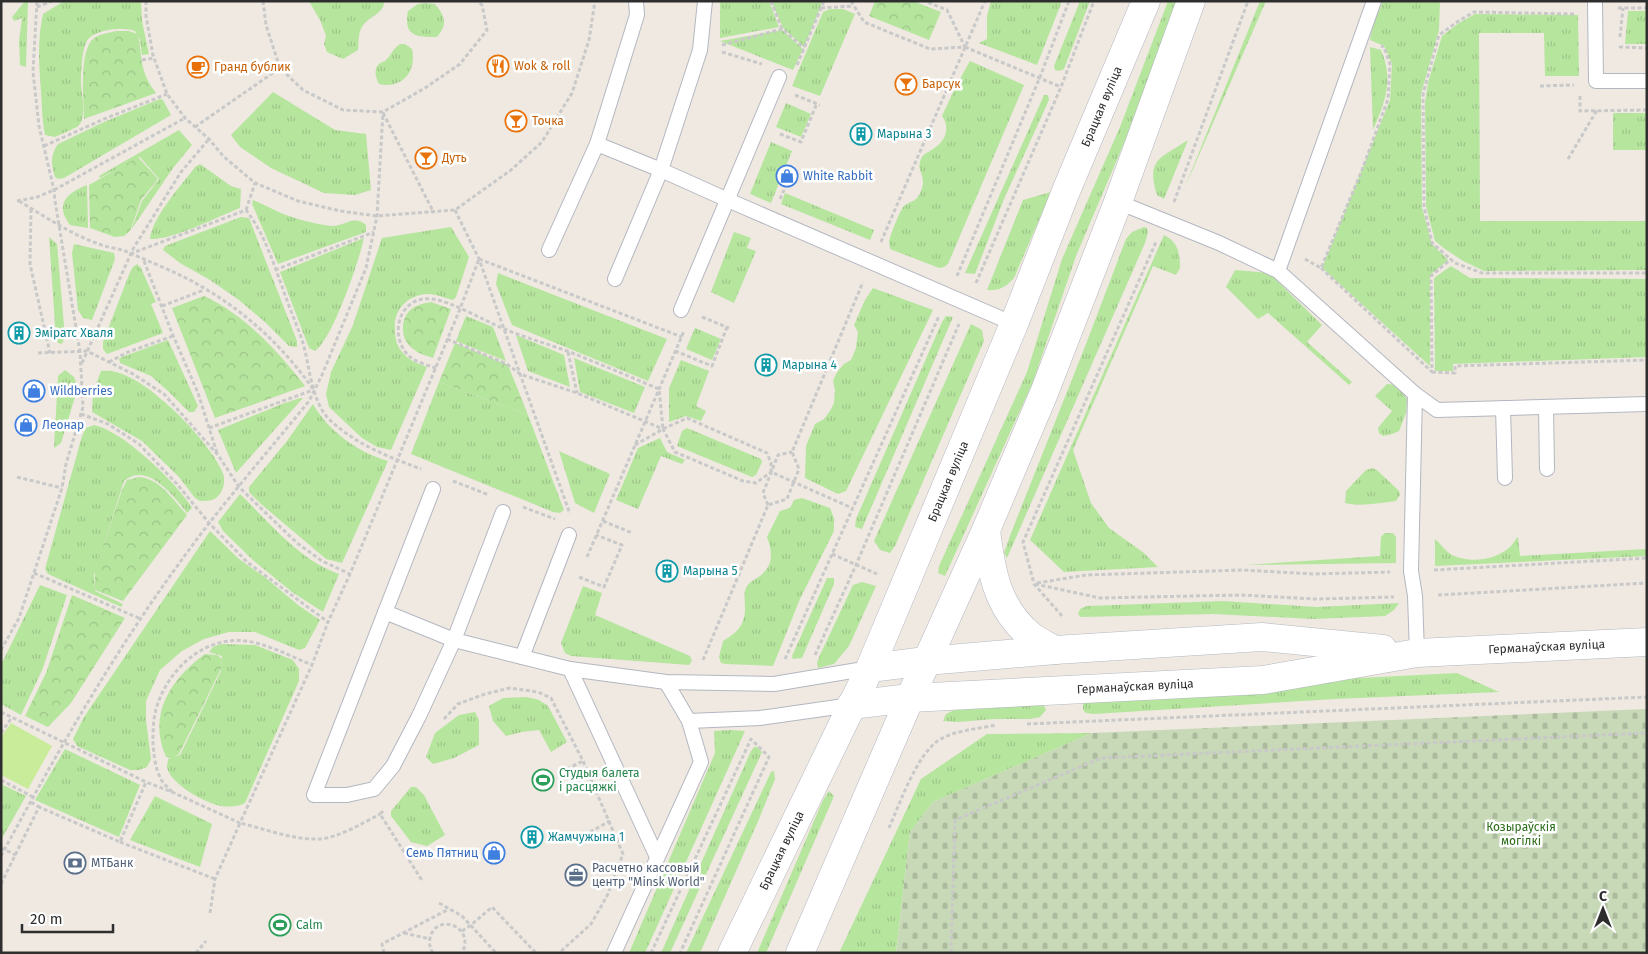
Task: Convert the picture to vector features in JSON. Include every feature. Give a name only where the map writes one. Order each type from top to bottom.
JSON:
[{"type":"street","name":"Брацкая вуліца","points":[[732,953],[870,668],[1014,324],[1066,191],[1146,1]]},
{"type":"street","points":[[800,953],[926,661],[986,530],[1044,393],[1118,202],[1191,1]]},
{"type":"street","points":[[986,530],[994,582],[1005,605],[1017,623],[1033,638],[1056,650]]},
{"type":"street","name":"Германаўская вуліца","points":[[870,668],[926,661],[1056,650],[1262,637],[1417,653]]},
{"type":"street","name":"Германаўская вуліца","points":[[851,705],[910,698],[1263,680],[1417,653],[1647,642]]},
{"type":"lane","points":[[549,250],[597,144],[637,15],[636,1]]},
{"type":"lane","points":[[616,279],[660,170],[705,49],[705,1]]},
{"type":"lane","points":[[1278,271],[1374,1]]},
{"type":"lane","points":[[1595,1],[1596,81],[1647,81]]},
{"type":"lane","points":[[681,310],[779,77]]},
{"type":"lane","points":[[597,144],[1014,324]]},
{"type":"lane","points":[[1118,202],[1219,243],[1278,271],[1416,394],[1437,410],[1647,404]]},
{"type":"lane","points":[[1416,394],[1411,571],[1415,596],[1417,653]]},
{"type":"lane","points":[[1546,407],[1547,469]]},
{"type":"lane","points":[[1503,408],[1505,478]]},
{"type":"lane","points":[[433,489],[314,795],[347,795],[374,789],[393,766],[419,716],[454,640],[503,512]]},
{"type":"lane","points":[[522,657],[569,534]]},
{"type":"lane","points":[[385,612],[454,640],[570,669],[666,682],[774,684],[870,668]]},
{"type":"lane","points":[[570,669],[657,856]]},
{"type":"lane","points":[[614,953],[701,762],[689,721],[666,682]]},
{"type":"lane","points":[[689,721],[760,718],[851,705]]},
{"type":"path","points":[[1,650],[19,618],[62,488],[66,464],[83,407],[80,352],[54,190],[39,126],[33,72],[37,1]]},
{"type":"path","points":[[37,7],[52,1]]},
{"type":"path","points":[[146,1],[146,16],[154,58],[167,94],[185,118],[209,139],[223,156],[255,183],[298,201],[340,211],[377,216],[455,210],[511,170],[542,142],[572,93],[589,40],[595,1]]},
{"type":"path","points":[[263,1],[266,25],[280,68],[303,90],[343,110],[382,112],[425,88],[460,64],[487,30],[482,5],[477,1]]},
{"type":"path","points":[[771,1],[782,29],[804,48]]},
{"type":"path","points":[[851,1],[864,22],[930,48],[965,48],[1061,87]]},
{"type":"path","points":[[925,1],[948,10],[965,48]]},
{"type":"path","points":[[882,238],[985,1]]},
{"type":"path","points":[[783,664],[948,295],[1040,77],[1069,1]]},
{"type":"path","points":[[813,659],[856,565],[1061,87],[1094,1]]},
{"type":"path","points":[[1062,616],[1034,584],[1023,542],[1166,221],[1248,1]]},
{"type":"path","points":[[821,8],[854,6]]},
{"type":"path","points":[[1623,8],[1620,48],[1647,48]]},
{"type":"path","points":[[1580,14],[1474,12],[1439,35],[1423,94],[1424,206],[1432,243],[1455,262],[1482,273],[1647,273]]},
{"type":"path","points":[[705,49],[782,29]]},
{"type":"path","points":[[705,49],[765,65]]},
{"type":"path","points":[[142,60],[154,58]]},
{"type":"path","points":[[195,127],[280,68]]},
{"type":"path","points":[[1540,86],[1580,85]]},
{"type":"path","points":[[44,146],[104,119],[167,94]]},
{"type":"path","points":[[777,132],[801,142],[818,104],[793,94]]},
{"type":"path","points":[[1580,94],[1580,111],[1647,110]]},
{"type":"path","points":[[1568,159],[1597,110]]},
{"type":"path","points":[[382,112],[434,212]]},
{"type":"path","points":[[1,856],[3,849],[96,688],[141,619],[183,557],[308,401],[314,390],[366,268],[377,216],[382,112]]},
{"type":"path","points":[[185,118],[54,190],[37,197],[18,201],[60,226],[96,243],[130,254],[189,280],[231,305],[267,334],[295,364],[314,390]]},
{"type":"path","points":[[81,365],[130,254],[181,172],[209,139]]},
{"type":"path","points":[[246,210],[255,183]]},
{"type":"path","points":[[780,200],[784,190]]},
{"type":"path","points":[[31,208],[30,264],[50,353]]},
{"type":"path","points":[[130,254],[246,210]]},
{"type":"path","points":[[246,210],[264,240],[303,344],[318,402],[329,420],[369,449],[397,460]]},
{"type":"path","points":[[455,210],[479,259],[571,517]]},
{"type":"path","points":[[275,270],[374,232]]},
{"type":"path","points":[[210,913],[215,879],[312,665],[328,622],[436,368],[479,259]]},
{"type":"path","points":[[479,259],[682,337]]},
{"type":"path","points":[[1432,372],[1431,276],[1451,259]]},
{"type":"path","points":[[144,260],[173,336],[198,393],[218,455]]},
{"type":"path","points":[[1321,268],[1432,372],[1455,372],[1455,366],[1647,360]]},
{"type":"path","points":[[768,505],[787,499],[799,469],[792,452],[865,278]]},
{"type":"path","points":[[162,306],[204,290]]},
{"type":"path","points":[[436,368],[414,360],[403,348],[399,338],[398,327],[401,314],[405,308],[423,298],[437,299],[504,329],[568,352],[659,389],[663,428],[675,452],[743,481],[756,483],[771,472]]},
{"type":"path","points":[[675,351],[712,366],[728,328],[700,316]]},
{"type":"path","points":[[108,362],[128,352],[173,336]]},
{"type":"path","points":[[447,339],[507,364],[520,374],[577,393],[663,428]]},
{"type":"path","points":[[38,353],[87,351],[133,374],[164,394],[218,455],[239,487],[298,543],[322,561],[350,574]]},
{"type":"path","points":[[568,352],[577,393]]},
{"type":"path","points":[[209,428],[314,390]]},
{"type":"path","points":[[81,414],[108,424],[139,444],[177,484],[209,524],[247,562],[328,622]]},
{"type":"path","points":[[635,445],[663,428],[687,418],[767,453],[771,463],[771,472]]},
{"type":"path","points":[[703,662],[768,505],[763,493],[778,455],[792,452]]},
{"type":"path","points":[[771,472],[852,508]]},
{"type":"path","points":[[17,476],[62,488]]},
{"type":"path","points":[[603,521],[632,532]]},
{"type":"path","points":[[579,577],[604,587],[622,545]]},
{"type":"path","points":[[832,554],[877,574]]},
{"type":"path","points":[[1034,584],[1086,575],[1242,570],[1314,574],[1411,571],[1647,558]]},
{"type":"path","points":[[34,573],[141,619]]},
{"type":"path","points":[[1034,584],[1100,598],[1241,595],[1315,599],[1415,596],[1647,583]]},
{"type":"path","points":[[172,792],[160,779],[156,766],[153,751],[153,726],[156,708],[166,686],[178,669],[192,655],[218,642],[250,640],[312,665]]},
{"type":"path","points":[[439,724],[458,704],[485,694],[510,688],[538,692],[551,698],[583,761],[623,854],[607,896],[591,924],[559,953]]},
{"type":"path","points":[[1026,724],[1647,696]]},
{"type":"path","points":[[1,712],[146,782],[240,823],[299,838],[321,839],[345,832],[380,814],[386,807]]},
{"type":"path","points":[[1,733],[12,717]]},
{"type":"path","points":[[888,829],[924,755],[939,740],[956,733],[998,725]]},
{"type":"path","points":[[951,953],[955,820],[1101,758],[1647,733]]},
{"type":"path","points":[[651,953],[751,740],[769,757],[680,953]]},
{"type":"path","points":[[561,772],[583,761]]},
{"type":"path","points":[[1,780],[33,797]]},
{"type":"path","points":[[120,842],[146,782]]},
{"type":"path","points":[[30,802],[120,842],[215,879]]},
{"type":"path","points":[[1,884],[40,807]]},
{"type":"path","points":[[380,814],[423,882]]},
{"type":"path","points":[[590,832],[610,821]]},
{"type":"path","points":[[3,849],[16,855]]},
{"type":"path","points":[[440,903],[462,916],[496,953]]},
{"type":"path","points":[[462,931],[492,906],[536,953]]},
{"type":"path","points":[[384,953],[382,944],[449,908]]},
{"type":"path","points":[[433,953],[429,945],[435,929],[440,925],[452,925],[462,931],[466,942],[462,953]]},
{"type":"path","points":[[404,933],[430,939]]},
{"type":"path","points":[[196,953],[206,941]]},
{"type":"green space","points":[[25,1],[28,1],[26,67],[20,65],[19,41],[22,18],[14,21],[12,17]]},
{"type":"green space","points":[[64,1],[141,1],[142,21],[149,54],[142,55],[140,40],[135,31],[108,30],[89,38],[83,56],[81,82],[82,119],[77,127],[55,137],[45,135],[42,113],[39,44],[43,14]]},
{"type":"green space","points":[[309,1],[384,1],[384,5],[382,9],[363,25],[359,36],[358,50],[343,59],[327,52],[324,44],[326,36],[321,22]]},
{"type":"green space","points":[[720,1],[769,1],[779,27],[720,38]]},
{"type":"green space","points":[[771,1],[823,1],[804,47],[783,28]]},
{"type":"green space","points":[[875,1],[913,1],[941,12],[929,40],[869,16]]},
{"type":"green space","points":[[991,1],[1062,1],[1037,65],[979,43],[987,39],[987,16]]},
{"type":"green space","points":[[1080,1],[1090,1],[1064,69],[1060,71],[1055,70],[1054,66]]},
{"type":"green space","points":[[1168,1],[1181,1],[1125,141],[1076,256],[1033,382],[945,576],[938,573],[939,566],[1027,372],[1062,259],[1120,127]]},
{"type":"green space","points":[[1260,1],[1266,1],[1183,192]]},
{"type":"green space","points":[[1383,1],[1440,1],[1439,30],[1421,94],[1422,207],[1432,244],[1448,260],[1430,275],[1430,366],[1322,268],[1390,100],[1392,64],[1384,46],[1370,40],[1373,25]]},
{"type":"green space","points":[[418,4],[435,4],[443,16],[443,28],[437,37],[418,36],[410,31],[408,26],[408,11]]},
{"type":"green space","points":[[830,9],[843,9],[855,14],[820,96],[792,86],[823,12]]},
{"type":"green space","points":[[1628,11],[1647,11],[1647,44],[1625,44]]},
{"type":"green space","points":[[1475,14],[1578,15],[1579,76],[1545,76],[1544,33],[1479,33],[1480,221],[1647,221],[1647,270],[1484,271],[1463,261],[1435,241],[1426,206],[1425,103],[1428,83],[1442,36]]},
{"type":"green space","points":[[782,30],[803,49],[793,70],[720,41]]},
{"type":"green space","points":[[116,31],[129,31],[137,34],[144,70],[156,93],[84,119],[83,79],[87,48],[96,37]]},
{"type":"green space","points":[[400,44],[405,44],[412,49],[413,57],[410,72],[395,84],[379,84],[376,74],[377,66],[385,61]]},
{"type":"green space","points":[[1370,47],[1381,50],[1387,71],[1384,100],[1373,130]]},
{"type":"green space","points":[[970,61],[1024,85],[948,264],[939,268],[890,249],[889,241],[904,206],[916,199],[921,191],[923,178],[919,166],[921,159],[941,143],[943,139],[946,125],[942,116]]},
{"type":"green space","points":[[273,92],[335,130],[366,134],[371,190],[355,195],[324,193],[271,168],[240,147],[231,135]]},
{"type":"green space","points":[[1044,95],[1048,95],[1049,100],[1004,199],[975,274],[965,273]]},
{"type":"green space","points":[[160,99],[163,100],[171,115],[64,178],[58,179],[55,177],[52,160],[58,144],[104,122]]},
{"type":"green space","points":[[786,103],[811,114],[801,137],[776,127]]},
{"type":"green space","points":[[1613,113],[1647,113],[1647,150],[1613,150]]},
{"type":"green space","points":[[179,130],[192,145],[173,168],[131,230],[142,201],[159,179],[140,157],[100,178],[99,176]]},
{"type":"green space","points":[[1188,140],[1164,199],[1157,195],[1153,173],[1155,166],[1163,156]]},
{"type":"green space","points":[[771,142],[792,151],[771,203],[750,194]]},
{"type":"green space","points":[[138,157],[158,179],[141,200],[130,231],[124,236],[115,237],[90,228],[89,185]]},
{"type":"green space","points":[[200,164],[231,186],[241,189],[240,208],[182,232],[159,239],[150,239],[152,230],[161,212],[195,167]]},
{"type":"green space","points":[[87,185],[88,228],[70,225],[63,211],[65,200],[74,192]]},
{"type":"green space","points":[[1051,192],[1014,278],[1002,288],[987,290],[1023,200]]},
{"type":"green space","points":[[785,193],[874,230],[870,240],[781,204]]},
{"type":"green space","points":[[253,200],[287,215],[318,224],[335,226],[353,221],[361,222],[366,225],[366,232],[278,264],[252,204]]},
{"type":"green space","points":[[241,217],[249,218],[297,341],[297,347],[289,346],[239,300],[210,280],[180,263],[163,250],[165,246]]},
{"type":"green space","points":[[451,227],[469,257],[456,297],[453,300],[434,295],[420,295],[408,301],[399,310],[395,322],[395,336],[398,346],[409,359],[427,367],[391,450],[377,447],[362,438],[329,407],[326,394],[331,372],[353,325],[382,238]]},
{"type":"green space","points":[[1144,227],[1147,228],[1148,232],[1145,243],[1007,558],[1004,553],[1011,533],[1126,239],[1132,232]]},
{"type":"green space","points":[[734,232],[751,238],[747,248],[756,251],[734,303],[711,292]]},
{"type":"green space","points":[[1164,235],[1177,248],[1180,268],[1176,275],[1153,266],[1073,450],[1091,503],[1109,528],[1144,553],[1158,567],[1064,572],[1030,540]]},
{"type":"green space","points":[[49,237],[57,244],[65,337],[62,344],[58,343],[56,339]]},
{"type":"green space","points":[[364,238],[357,264],[337,316],[330,331],[315,351],[309,348],[280,272]]},
{"type":"green space","points":[[74,244],[114,253],[115,259],[92,320],[83,318],[78,310],[72,253]]},
{"type":"green space","points":[[137,264],[141,268],[156,302],[151,304],[163,333],[107,354],[103,349],[103,342],[130,272]]},
{"type":"green space","points":[[1451,266],[1470,278],[1647,279],[1647,357],[1453,364],[1453,371],[1435,371],[1434,278]]},
{"type":"green space","points":[[1235,270],[1269,273],[1322,325],[1307,342],[1352,382],[1349,385],[1268,313],[1258,319],[1226,287]]},
{"type":"green space","points":[[498,273],[667,339],[648,381],[512,325],[496,284]]},
{"type":"green space","points":[[873,288],[933,310],[846,491],[838,494],[805,478],[806,446],[815,424],[824,419],[834,403],[835,390],[833,381],[837,372],[844,364],[851,360],[856,348],[858,332],[854,325],[865,300]]},
{"type":"green space","points":[[204,296],[233,313],[260,335],[305,386],[215,418],[172,308]]},
{"type":"green space","points":[[431,302],[451,309],[433,358],[411,347],[405,339],[403,329],[404,320],[409,311],[421,304]]},
{"type":"green space","points":[[466,316],[493,327],[506,361],[456,341]]},
{"type":"green space","points":[[946,316],[953,317],[862,529],[855,527],[856,519]]},
{"type":"green space","points":[[971,324],[982,330],[984,341],[895,546],[890,553],[880,550],[874,541]]},
{"type":"green space","points":[[695,328],[721,339],[712,360],[686,349]]},
{"type":"green space","points":[[516,335],[564,355],[570,387],[528,371]]},
{"type":"green space","points":[[168,340],[198,406],[194,412],[189,412],[151,376],[120,363],[119,359],[122,357]]},
{"type":"green space","points":[[455,343],[508,365],[528,415],[439,382]]},
{"type":"green space","points":[[574,358],[645,387],[634,413],[580,392]]},
{"type":"green space","points":[[681,360],[709,371],[696,406],[706,411],[701,421],[686,416],[669,422],[669,388]]},
{"type":"green space","points":[[65,370],[74,377],[78,387],[61,443],[54,448],[58,376]]},
{"type":"green space","points":[[101,371],[118,372],[137,381],[170,406],[187,423],[204,443],[222,471],[224,484],[216,498],[200,501],[195,498],[179,477],[142,441],[92,412],[93,392]]},
{"type":"green space","points":[[439,382],[528,415],[564,510],[560,513],[553,512],[411,454]]},
{"type":"green space","points":[[1387,384],[1396,387],[1407,399],[1406,413],[1399,431],[1383,436],[1379,433],[1378,428],[1392,411],[1375,396]]},
{"type":"green space","points":[[303,398],[236,473],[218,430]]},
{"type":"green space","points":[[313,404],[327,423],[345,440],[366,453],[388,461],[342,563],[326,559],[249,492],[249,487],[287,441]]},
{"type":"green space","points":[[94,425],[106,429],[134,447],[162,472],[192,508],[187,513],[168,491],[151,478],[142,475],[133,476],[124,481],[94,575],[95,591],[123,604],[121,607],[48,574],[45,569],[82,436],[86,428]]},
{"type":"green space","points":[[687,428],[761,459],[762,462],[756,475],[752,477],[677,446],[682,431]]},
{"type":"green space","points":[[660,438],[667,452],[685,460],[682,464],[661,456],[638,509],[616,500],[638,448]]},
{"type":"green space","points":[[559,451],[610,474],[594,513],[575,503]]},
{"type":"green space","points":[[1373,468],[1399,491],[1400,495],[1396,501],[1364,505],[1345,503],[1346,491],[1366,470]]},
{"type":"green space","points":[[139,477],[160,486],[187,515],[123,601],[95,590],[95,570],[122,490],[127,480]]},
{"type":"green space","points":[[240,494],[298,550],[324,568],[339,574],[323,612],[292,592],[254,561],[223,531],[218,522]]},
{"type":"green space","points":[[802,498],[830,508],[834,518],[834,531],[800,599],[773,666],[721,663],[719,657],[723,641],[740,627],[744,618],[747,586],[763,574],[771,559],[767,537],[780,511],[790,508],[794,500]]},
{"type":"green space","points":[[210,531],[239,559],[320,620],[305,648],[299,650],[255,632],[229,632],[204,639],[182,651],[160,670],[146,701],[146,720],[151,759],[147,767],[139,770],[130,770],[77,746],[73,739],[84,717]]},
{"type":"green space","points":[[1385,533],[1393,533],[1396,537],[1396,563],[1245,565],[1380,556],[1381,537]]},
{"type":"green space","points":[[1518,537],[1520,556],[1647,549],[1647,556],[1435,566],[1435,539],[1452,555],[1475,560],[1498,555],[1511,546]]},
{"type":"green space","points":[[827,578],[834,578],[834,584],[802,658],[793,659],[792,656]]},
{"type":"green space","points":[[862,582],[876,586],[849,646],[834,664],[818,668],[817,663],[820,655],[853,585]]},
{"type":"green space","points":[[40,585],[67,595],[43,668],[21,715],[1,704],[1,665]]},
{"type":"green space","points":[[583,586],[602,593],[595,615],[690,656],[692,661],[689,665],[571,656],[565,653],[561,643]]},
{"type":"green space","points":[[72,595],[125,618],[71,703],[48,727],[25,716],[46,673]]},
{"type":"green space","points":[[1223,601],[1317,607],[1399,603],[1394,610],[1385,616],[1313,619],[1213,614],[1081,617],[1078,614],[1080,609],[1087,606]]},
{"type":"green space","points":[[221,644],[255,645],[293,660],[299,669],[299,681],[245,803],[233,806],[214,804],[189,792],[174,780],[167,767],[168,759],[180,755],[221,671],[222,656],[209,652],[213,647]]},
{"type":"green space","points":[[205,654],[217,655],[222,659],[221,669],[179,754],[173,758],[166,757],[159,726],[161,712],[173,686]]},
{"type":"green space","points":[[1457,673],[1499,692],[1335,699],[1094,714],[1086,713],[1083,710],[1083,701],[1321,680]]},
{"type":"green space","points":[[527,697],[539,700],[548,706],[567,742],[551,752],[539,730],[506,736],[493,721],[489,706],[503,698]]},
{"type":"green space","points":[[1043,704],[1046,710],[1040,717],[1030,719],[943,721],[946,714],[958,708]]},
{"type":"green space","name":"Козыраўскія могілкі","points":[[1647,709],[1647,953],[896,953],[910,832],[933,802],[1092,733]]},
{"type":"green space","points":[[475,712],[479,720],[479,745],[454,758],[433,764],[426,757],[435,733],[459,715]]},
{"type":"green space","points":[[11,723],[52,746],[28,789],[1,775],[1,737]]},
{"type":"green space","points":[[714,731],[745,731],[645,953],[629,953],[715,753]]},
{"type":"green space","points":[[1092,733],[933,802],[910,832],[896,953],[839,953],[921,779],[987,734]]},
{"type":"green space","points":[[754,747],[757,747],[762,752],[670,953],[661,953],[751,751]]},
{"type":"green space","points":[[65,749],[140,785],[119,837],[35,800]]},
{"type":"green space","points":[[774,771],[775,779],[759,819],[700,953],[686,953],[771,772]]},
{"type":"green space","points":[[1,784],[26,796],[1,840]]},
{"type":"green space","points":[[411,787],[416,787],[424,795],[445,835],[427,846],[411,842],[391,816],[391,811]]},
{"type":"green space","points":[[829,791],[834,796],[766,953],[757,953],[823,800]]},
{"type":"green space","points":[[155,796],[212,824],[200,867],[130,840]]},
{"type":"place","name":"Wok & roll","points":[[498,66]]},
{"type":"place","name":"Гранд бублик","points":[[198,67]]},
{"type":"place","name":"Барсук","points":[[906,84]]},
{"type":"place","name":"Точка","points":[[516,121]]},
{"type":"place","name":"Марына 3","points":[[861,134]]},
{"type":"place","name":"Дуть","points":[[426,158]]},
{"type":"place","name":"White Rabbit","points":[[787,176]]},
{"type":"place","name":"Эміратс Хваля","points":[[19,333]]},
{"type":"place","name":"Марына 4","points":[[766,365]]},
{"type":"place","name":"Wildberries","points":[[34,391]]},
{"type":"place","name":"Леонар","points":[[26,425]]},
{"type":"place","name":"Марына 5","points":[[667,571]]},
{"type":"place","name":"Студыя балета і расцяжкі","points":[[543,780]]},
{"type":"place","name":"Жамчужына 1","points":[[532,837]]},
{"type":"place","name":"Семь Пятниц","points":[[494,853]]},
{"type":"place","name":"МТБанк","points":[[75,863]]},
{"type":"place","name":"Расчетно кассовый центр \"Minsk World\"","points":[[576,875]]},
{"type":"place","name":"Calm","points":[[280,925]]}]
